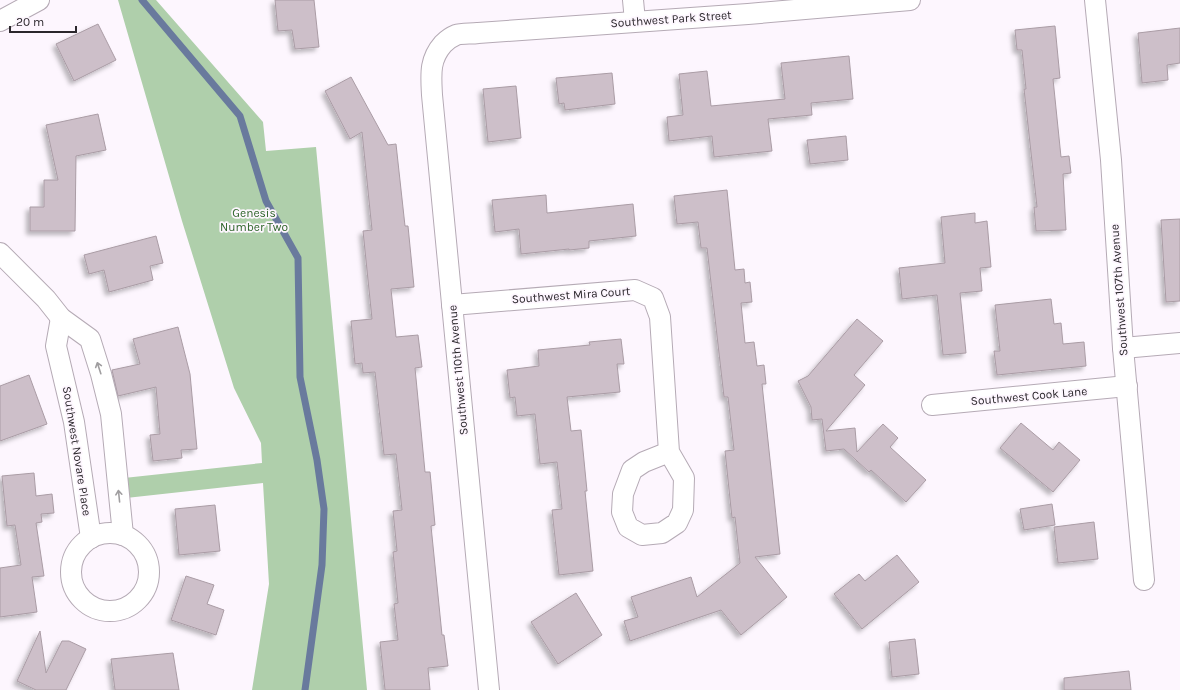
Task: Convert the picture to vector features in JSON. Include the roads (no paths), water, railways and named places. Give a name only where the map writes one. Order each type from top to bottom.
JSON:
[{"type":"street","points":[[0,21],[39,0]]},
{"type":"street","points":[[633,0],[635,21]]},
{"type":"street","name":"Southwest Park Street","points":[[438,50],[446,41],[455,36],[478,33],[748,14],[910,0]]},
{"type":"street","name":"Southwest 107th Avenue","points":[[1096,0],[1111,160],[1123,348],[1144,580]]},
{"type":"street","name":"Southwest 110th Avenue","points":[[438,50],[433,61],[431,74],[489,690]]},
{"type":"street","points":[[0,253],[46,299],[61,318],[90,339],[111,414],[123,535]]},
{"type":"street","name":"Southwest Mira Court","points":[[452,304],[635,290],[653,298],[660,317],[669,452]]},
{"type":"street","name":"Southwest Novare Place","points":[[61,318],[56,346],[74,422],[91,538]]},
{"type":"street","points":[[1123,348],[1180,342]]},
{"type":"street","name":"Southwest Cook Lane","points":[[932,405],[1127,386]]},
{"type":"street","points":[[112,533],[123,535],[135,542],[144,552],[149,564],[149,577],[146,590],[138,600],[127,608],[114,611],[101,610],[89,605],[79,596],[73,584],[71,571],[74,558],[81,547],[91,538],[101,534],[112,533]]},
{"type":"waterway","points":[[142,0],[240,116],[266,201],[298,258],[300,377],[317,460],[324,509],[322,565],[305,690]]},
{"type":"park label","name":"Genesis Number Two","points":[[254,220]]}]
